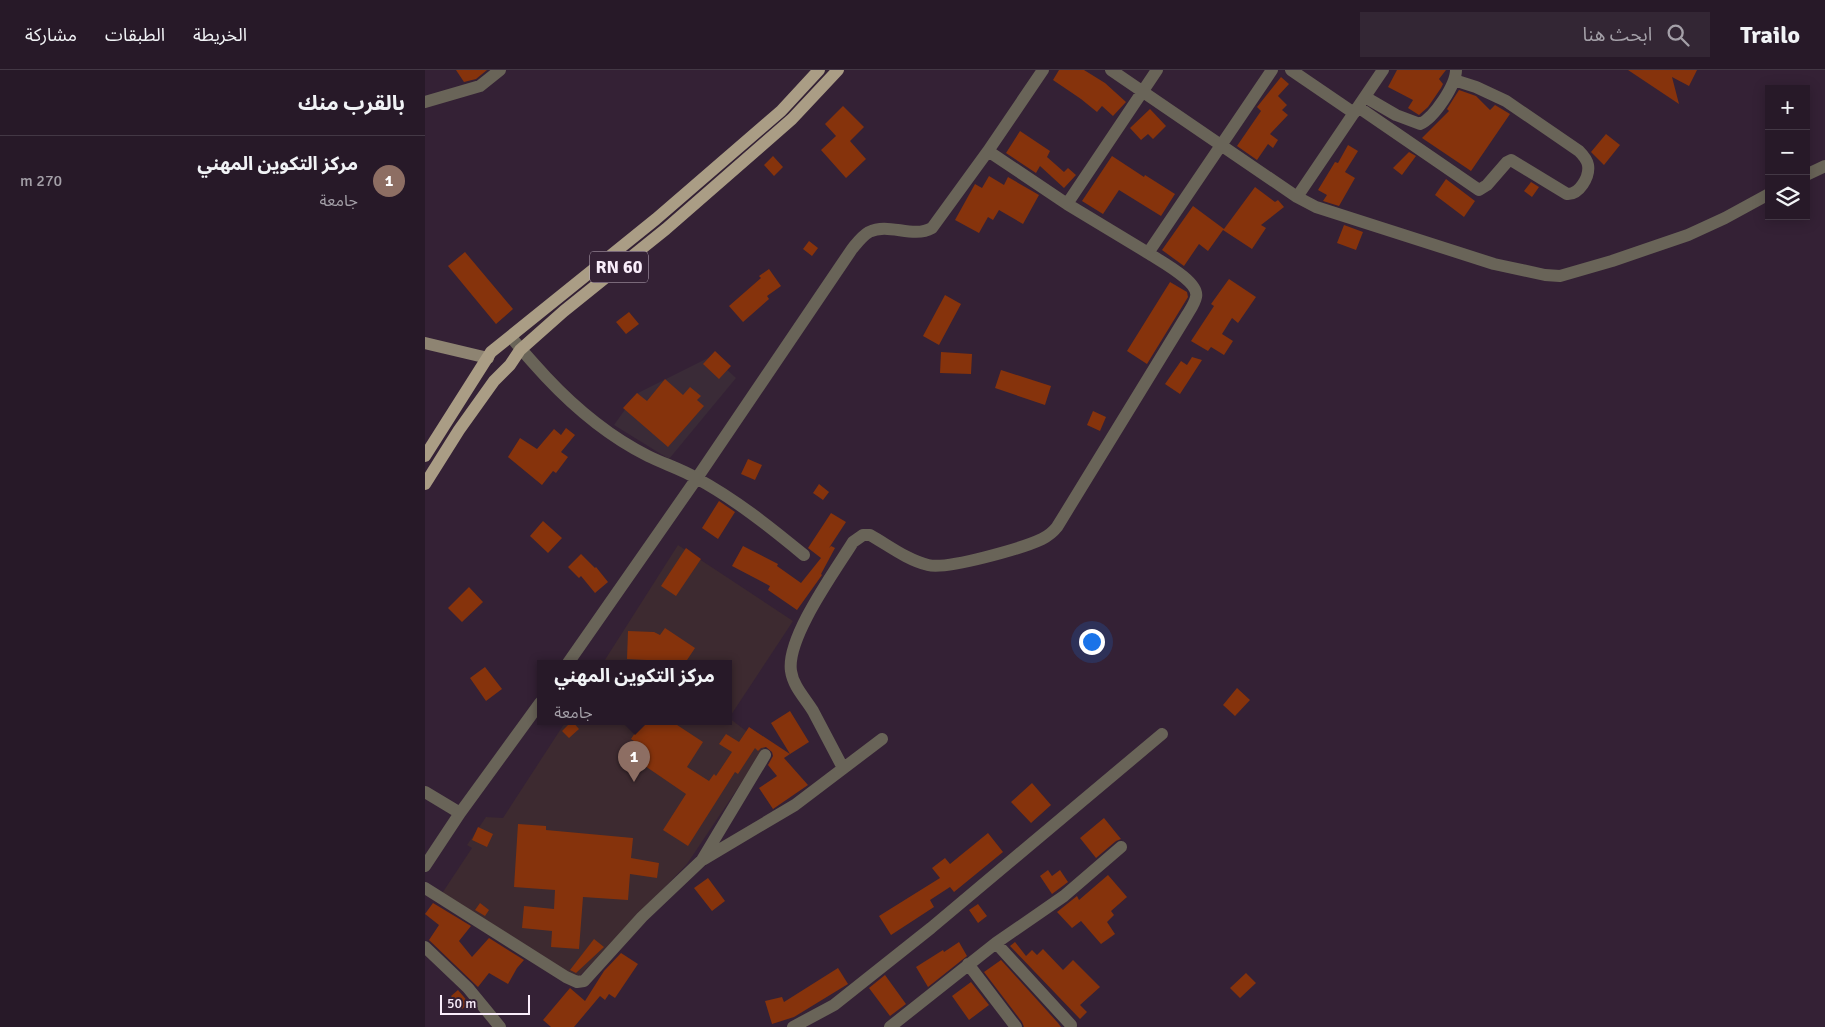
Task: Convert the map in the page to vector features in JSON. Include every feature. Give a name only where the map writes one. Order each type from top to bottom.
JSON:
[{"type":"main road","name":"RN 60","points":[[425,456],[489,355],[663,213],[781,111],[819,70]]},
{"type":"main road","name":"RN 60","points":[[425,484],[459,430],[494,381],[510,365],[520,350],[666,229],[785,126],[839,70]]},
{"type":"main road","points":[[425,343],[489,355],[497,348],[504,348],[512,358],[510,365]]},
{"type":"street","points":[[425,102],[480,86],[500,70]]},
{"type":"street","points":[[570,660],[697,478],[851,249],[863,237],[875,230],[920,233],[932,228],[988,151],[1043,70]]},
{"type":"street","points":[[1111,70],[1297,197],[1316,207],[1494,264],[1545,275],[1560,276],[1612,261],[1688,235],[1765,196]]},
{"type":"street","points":[[1067,204],[1157,70]]},
{"type":"street","points":[[1149,254],[1272,70]]},
{"type":"street","points":[[1291,70],[1359,106],[1479,190],[1487,185],[1507,162],[1511,160],[1567,194],[1572,194],[1578,190],[1587,177],[1586,160],[1579,151],[1501,98],[1455,75],[1436,110],[1425,122],[1420,124],[1396,115],[1359,106]]},
{"type":"street","points":[[1297,197],[1383,70]]},
{"type":"street","points":[[843,768],[797,687],[791,670],[791,663],[796,642],[819,596],[853,542],[863,535],[870,535],[912,559],[928,565],[950,566],[1021,547],[1051,534],[1101,458],[1196,298],[1195,288],[1189,280],[1067,204],[988,151]]},
{"type":"street","points":[[1810,172],[1825,166]]},
{"type":"street","points":[[511,337],[520,350],[571,404],[610,434],[648,456],[697,478],[765,523],[804,556]]},
{"type":"street","points":[[425,866],[460,813],[537,707]]},
{"type":"street","points":[[793,1027],[834,1005],[931,928],[1162,734]]},
{"type":"street","points":[[425,888],[566,977],[577,982],[584,981],[643,917],[702,860],[795,805],[882,739]]},
{"type":"street","points":[[702,860],[765,755]]},
{"type":"street","points":[[425,792],[460,813]]},
{"type":"street","points":[[890,1027],[968,964],[1064,896],[1121,847]]},
{"type":"street","points":[[996,943],[1071,1025]]},
{"type":"street","points":[[425,947],[468,988],[500,1027]]},
{"type":"street","points":[[968,964],[1013,1026]]},
{"type":"shaded area","points":[[712,356],[736,378],[669,459],[614,425],[636,394]]},
{"type":"shaded area","points":[[678,545],[793,621],[732,713],[732,660],[605,660]]},
{"type":"shaded area","points":[[732,720],[766,746],[687,864],[571,985],[437,901],[472,848],[467,845],[486,817],[503,818],[563,725],[732,725]]},
{"type":"building","points":[[456,70],[487,70],[476,79],[464,82]]},
{"type":"building","points":[[1059,70],[1084,70],[1105,83],[1126,102],[1113,116],[1102,106],[1097,112],[1053,80]]},
{"type":"building","points":[[1397,70],[1446,70],[1439,79],[1443,84],[1441,88],[1428,107],[1419,115],[1408,108],[1413,100],[1388,87]]},
{"type":"building","points":[[1628,70],[1697,70],[1689,86],[1672,77],[1679,104]]},
{"type":"building","points":[[1281,77],[1289,84],[1278,96],[1287,105],[1282,110],[1288,115],[1270,134],[1278,140],[1273,148],[1268,144],[1257,160],[1237,146],[1261,111],[1257,107]]},
{"type":"building","points":[[1459,90],[1476,96],[1490,110],[1495,105],[1510,114],[1471,171],[1422,138],[1449,111],[1447,109]]},
{"type":"building","points":[[843,106],[864,127],[850,141],[866,159],[846,178],[821,150],[836,136],[825,124]]},
{"type":"building","points":[[1150,109],[1166,126],[1153,139],[1148,134],[1141,140],[1130,128]]},
{"type":"building","points":[[1020,131],[1050,151],[1047,157],[1064,172],[1068,168],[1076,175],[1064,188],[1040,166],[1036,173],[1006,153]]},
{"type":"building","points":[[1606,134],[1620,145],[1604,165],[1591,152]]},
{"type":"building","points":[[1348,145],[1358,151],[1345,172],[1355,178],[1339,206],[1323,201],[1327,195],[1318,190],[1335,162],[1338,163]]},
{"type":"building","points":[[1409,152],[1416,156],[1402,175],[1393,168]]},
{"type":"building","points":[[773,156],[783,167],[774,176],[764,165]]},
{"type":"building","points":[[1112,156],[1175,194],[1161,216],[1119,190],[1103,214],[1082,201]]},
{"type":"building","points":[[989,176],[1004,185],[1008,177],[1039,195],[1023,224],[999,210],[993,220],[988,217],[979,233],[955,220],[975,184],[982,188]]},
{"type":"building","points":[[1446,179],[1475,201],[1464,217],[1435,195]]},
{"type":"building","points":[[1531,182],[1539,187],[1532,197],[1524,191]]},
{"type":"building","points":[[1255,187],[1275,202],[1278,200],[1284,207],[1261,225],[1266,228],[1252,249],[1223,230],[1208,251],[1199,244],[1184,266],[1162,250],[1193,206],[1224,229]]},
{"type":"building","points":[[1344,225],[1363,232],[1356,250],[1337,243]]},
{"type":"building","points":[[809,241],[818,248],[812,256],[803,249]]},
{"type":"building","points":[[465,252],[513,309],[496,324],[448,266]]},
{"type":"building","points":[[769,269],[781,286],[767,296],[769,299],[743,322],[729,306],[761,278],[759,276]]},
{"type":"building","points":[[1229,279],[1256,297],[1238,323],[1232,318],[1222,334],[1233,341],[1224,355],[1211,347],[1208,351],[1191,341],[1214,306],[1211,304]]},
{"type":"building","points":[[1170,282],[1187,292],[1188,297],[1147,364],[1127,351]]},
{"type":"building","points":[[945,295],[961,304],[939,345],[923,336]]},
{"type":"building","points":[[629,312],[639,324],[626,334],[616,322]]},
{"type":"building","points":[[715,351],[731,366],[719,379],[703,364]]},
{"type":"building","points":[[941,352],[972,354],[971,374],[940,373]]},
{"type":"building","points":[[1192,357],[1202,360],[1180,394],[1165,384],[1181,361],[1187,365]]},
{"type":"building","points":[[1001,370],[1051,386],[1045,405],[995,388]]},
{"type":"building","points":[[665,379],[683,395],[690,387],[701,396],[697,400],[704,406],[668,447],[623,408],[637,393],[647,401]]},
{"type":"building","points":[[1093,411],[1106,417],[1100,431],[1087,425]]},
{"type":"building","points":[[566,428],[575,435],[561,452],[568,457],[556,473],[553,471],[542,485],[508,457],[520,438],[537,449],[554,429],[561,435]]},
{"type":"building","points":[[748,459],[762,465],[755,480],[741,474]]},
{"type":"building","points":[[819,484],[829,492],[823,500],[813,493]]},
{"type":"building","points":[[719,501],[735,512],[718,539],[702,528]]},
{"type":"building","points":[[831,513],[846,522],[829,548],[831,546],[835,548],[822,575],[797,610],[768,590],[770,586],[732,566],[743,546],[778,564],[777,566],[801,583],[821,558],[808,548]]},
{"type":"building","points":[[543,521],[562,538],[548,553],[530,536]]},
{"type":"building","points":[[686,548],[701,559],[676,596],[661,586]]},
{"type":"building","points":[[581,554],[596,567],[608,582],[595,593],[581,576],[579,578],[568,567]]},
{"type":"building","points":[[469,587],[483,602],[462,622],[448,608]]},
{"type":"building","points":[[665,628],[695,648],[687,660],[627,659],[628,631],[654,632],[660,635]]},
{"type":"building","points":[[485,667],[502,689],[486,701],[470,678]]},
{"type":"building","points":[[1237,688],[1250,700],[1235,716],[1223,705]]},
{"type":"building","points":[[790,711],[809,742],[790,754],[771,723]]},
{"type":"building","points":[[568,725],[576,725],[579,729],[569,738],[562,731]]},
{"type":"building","points":[[640,725],[677,725],[703,742],[687,767],[709,781],[714,774],[716,776],[732,752],[719,744],[726,734],[739,742],[749,727],[790,754],[784,758],[808,785],[773,809],[759,788],[777,776],[768,765],[773,756],[772,752],[766,747],[758,751],[755,748],[738,774],[735,772],[688,846],[663,830],[686,794],[629,755],[637,743],[631,739]]},
{"type":"building","points":[[1032,783],[1051,805],[1031,823],[1011,802]]},
{"type":"building","points":[[1104,818],[1121,839],[1096,858],[1080,838]]},
{"type":"building","points":[[518,824],[546,826],[546,830],[633,838],[631,858],[659,863],[657,878],[630,874],[628,900],[583,897],[579,949],[551,947],[552,931],[522,928],[524,906],[554,909],[555,890],[514,887]]},
{"type":"building","points":[[478,827],[493,834],[487,847],[472,840]]},
{"type":"building","points":[[988,833],[1003,852],[954,892],[950,887],[930,900],[934,907],[891,935],[879,916],[940,878],[932,868],[945,858],[950,864]]},
{"type":"building","points":[[1048,870],[1052,876],[1060,870],[1068,882],[1052,894],[1040,876]]},
{"type":"building","points":[[1108,875],[1127,897],[1111,911],[1114,915],[1107,922],[1115,934],[1101,944],[1081,921],[1072,928],[1057,912],[1077,896],[1079,900]]},
{"type":"building","points":[[708,878],[725,901],[712,911],[694,888]]},
{"type":"building","points":[[433,903],[471,926],[459,941],[472,957],[489,938],[524,960],[508,984],[489,973],[478,987],[429,940],[439,925],[425,914]]},
{"type":"building","points":[[480,903],[489,910],[485,916],[475,910]]},
{"type":"building","points":[[978,904],[987,916],[978,923],[969,910]]},
{"type":"building","points":[[594,939],[604,947],[576,973],[570,970]]},
{"type":"building","points":[[959,942],[967,956],[928,987],[916,967]]},
{"type":"building","points":[[1015,942],[1026,956],[1032,950],[1037,955],[1043,949],[1063,970],[1073,960],[1100,987],[1080,1005],[1087,1012],[1080,1019],[1010,946]]},
{"type":"building","points":[[621,953],[638,964],[615,998],[609,994],[605,1000],[600,996],[574,1027],[551,1027],[543,1020],[570,988],[585,1001],[604,971]]},
{"type":"building","points":[[1001,960],[1061,1027],[1024,1027],[984,972]]},
{"type":"building","points":[[838,968],[848,984],[794,1017],[772,1024],[765,1001],[782,997],[784,1002]]},
{"type":"building","points":[[1246,973],[1256,983],[1240,998],[1230,988]]},
{"type":"building","points":[[885,975],[906,1004],[890,1016],[869,988]]},
{"type":"building","points":[[971,982],[989,1005],[969,1020],[952,996]]},
{"type":"building","points":[[458,990],[469,1003],[462,1009],[451,996]]},
{"type":"place","name":"مركز التكوين المهني","points":[[634,782]]}]
